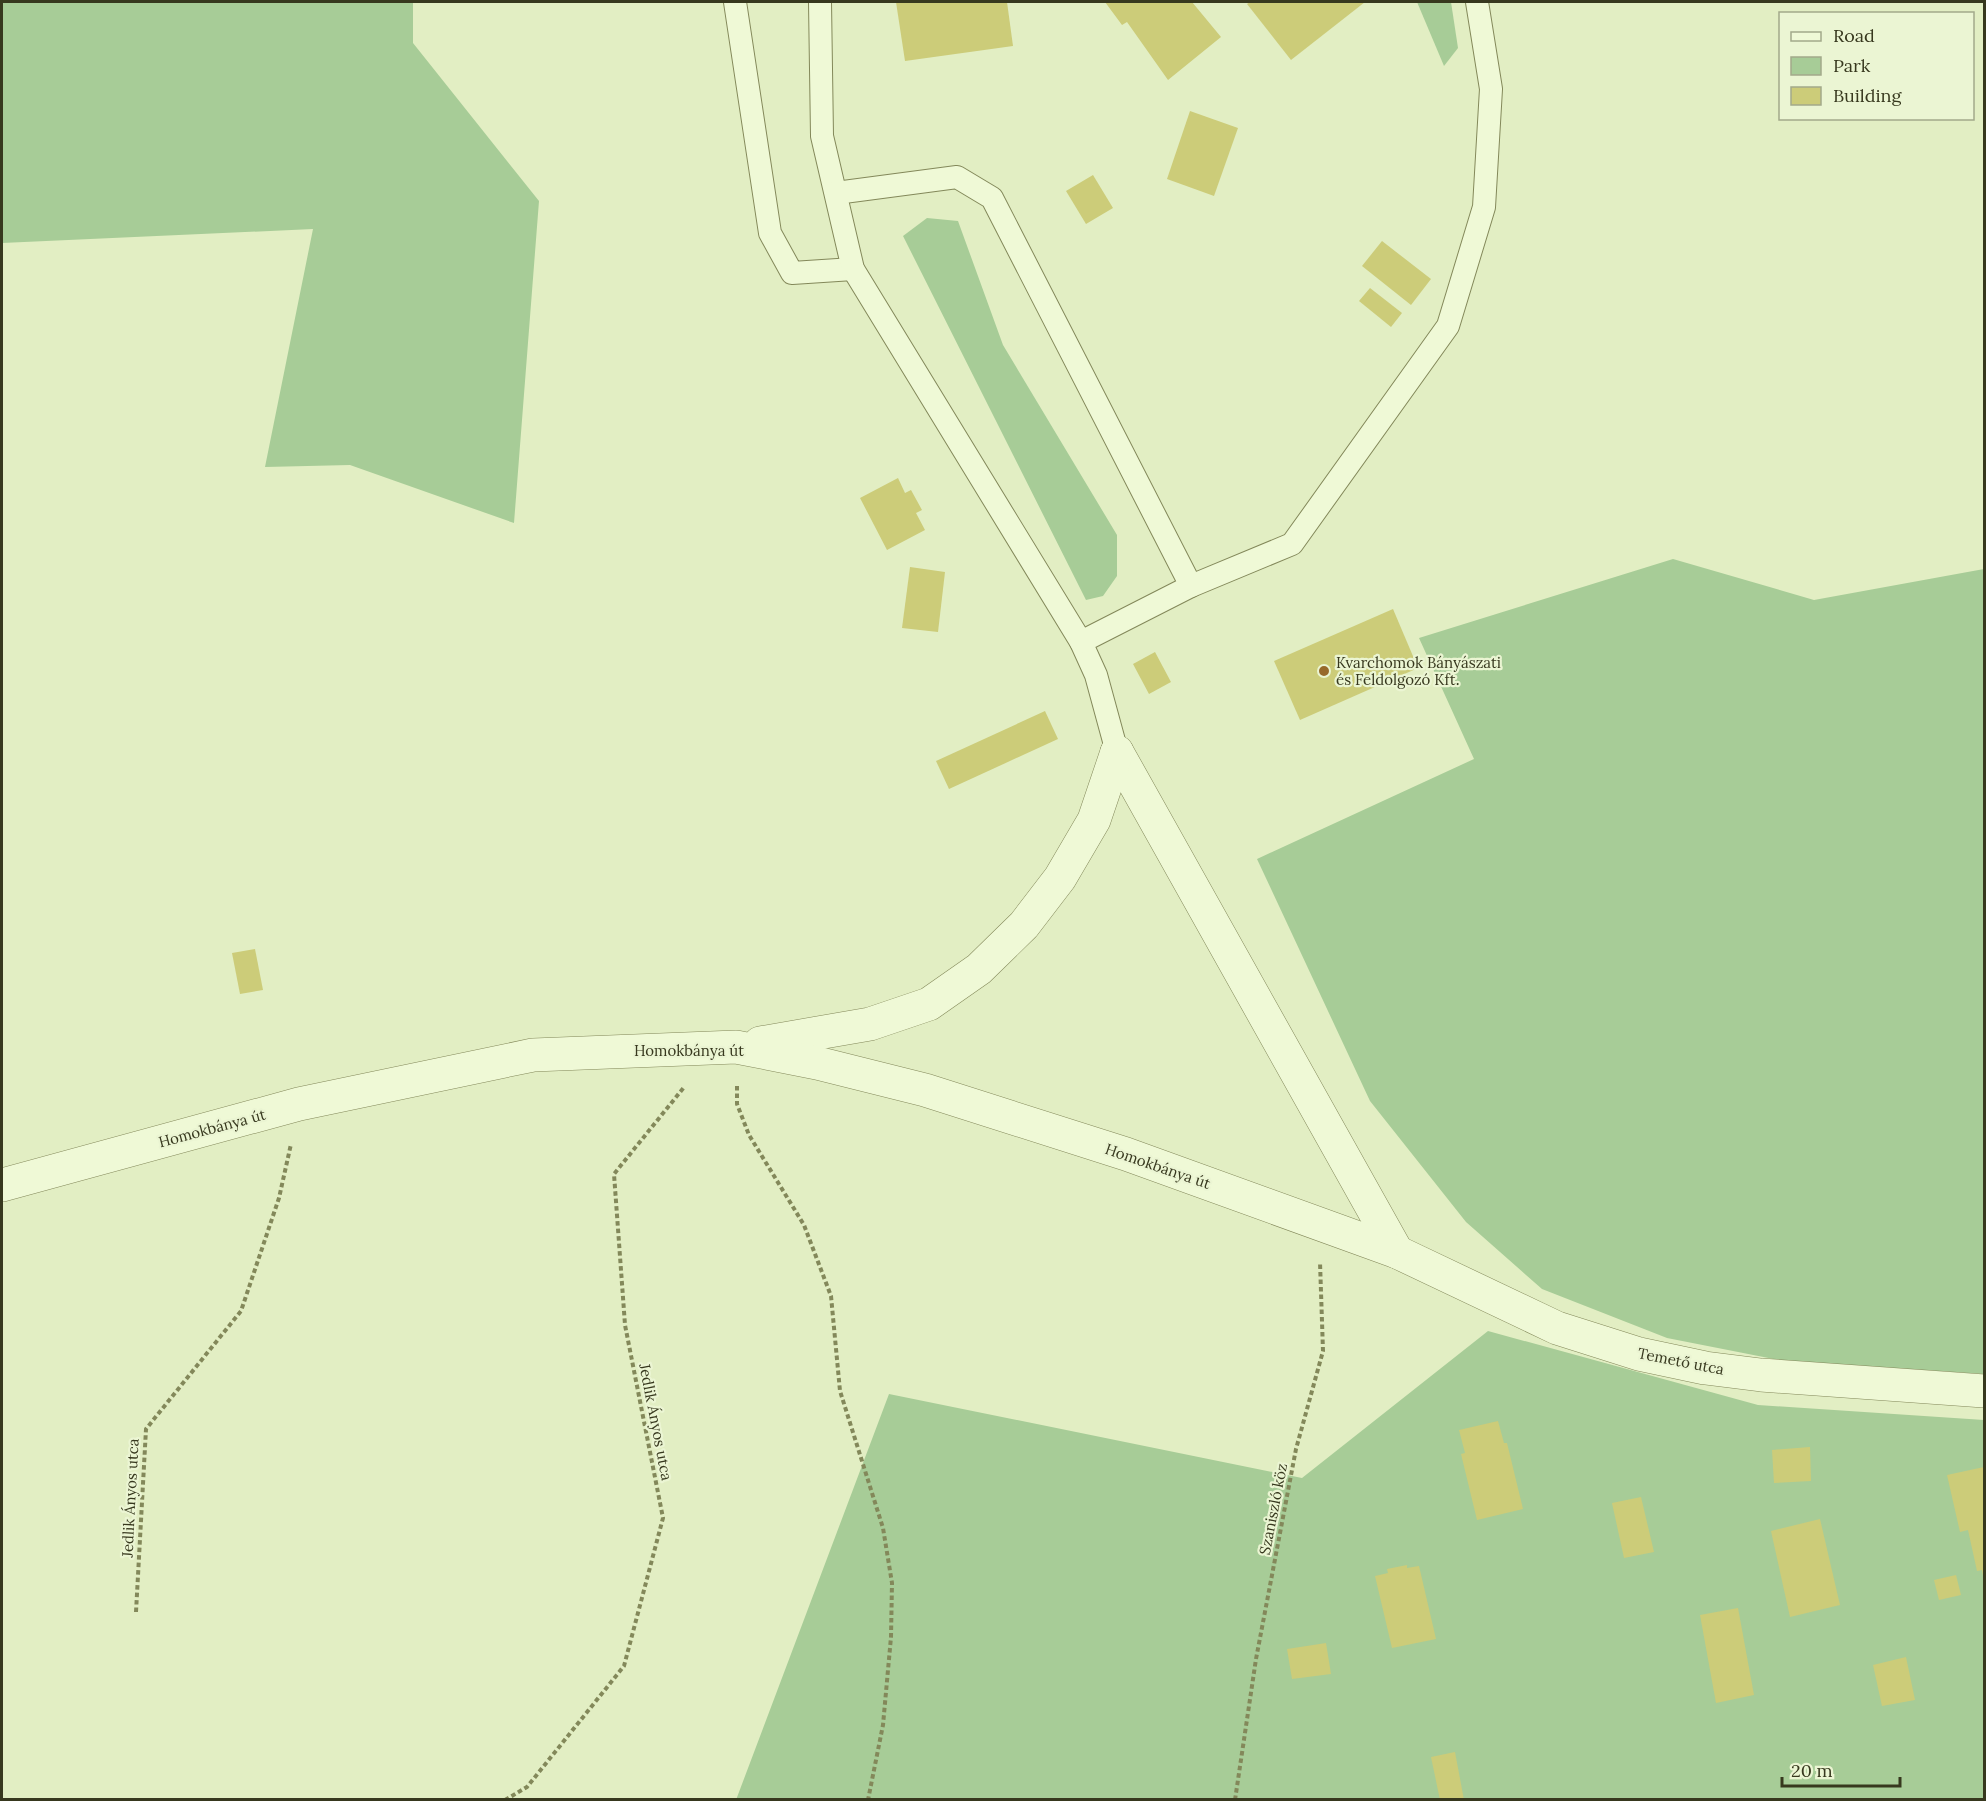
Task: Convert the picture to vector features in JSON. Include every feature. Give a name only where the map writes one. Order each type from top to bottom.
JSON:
[{"type":"street","points":[[735,1047],[870,1024],[929,1004],[979,969],[1024,925],[1060,878],[1094,820],[1117,752]]},
{"type":"street","points":[[1117,752],[1397,1252]]},
{"type":"street","name":"Homokbánya út","points":[[2,1185],[299,1104],[533,1055],[735,1047],[817,1063],[925,1090],[1126,1154],[1397,1252]]},
{"type":"street","name":"Temető utca","points":[[1397,1252],[1557,1328],[1640,1354],[1705,1368],[1761,1375],[1984,1391]]},
{"type":"lane","points":[[735,2],[770,233],[792,273],[854,269]]},
{"type":"lane","points":[[820,2],[822,136],[854,269],[1081,642],[1096,675],[1117,752]]},
{"type":"lane","points":[[1081,642],[1191,586],[1292,544],[1448,326],[1484,207],[1491,89],[1477,2]]},
{"type":"lane","points":[[836,194],[957,177],[992,198],[1191,586]]},
{"type":"path","points":[[735,1047],[737,1104],[749,1135],[804,1225],[831,1296],[840,1391],[883,1528],[892,1583],[891,1637],[883,1725],[868,1800]]},
{"type":"path","name":"Jedlik Ányos utca","points":[[505,1800],[527,1787],[624,1666],[663,1518],[625,1325],[614,1173],[687,1084]]},
{"type":"path","name":"Jedlik Ányos utca","points":[[136,1612],[146,1429],[241,1311],[279,1198],[299,1104]]},
{"type":"path","name":"Szaniszló köz","points":[[1235,1800],[1256,1659],[1296,1449],[1323,1351],[1319,1222]]},
{"type":"green space","points":[[2,2],[413,2],[413,43],[539,201],[514,523],[350,465],[265,467],[313,229],[2,243]]},
{"type":"green space","points":[[1417,2],[1451,2],[1458,48],[1444,66]]},
{"type":"green space","points":[[927,218],[958,221],[1003,345],[1117,535],[1117,576],[1103,596],[1086,600],[903,236]]},
{"type":"green space","points":[[1673,559],[1814,600],[1984,569],[1984,1374],[1784,1361],[1667,1338],[1542,1289],[1466,1222],[1370,1101],[1257,859],[1474,759],[1419,638]]},
{"type":"green space","points":[[1488,1331],[1758,1405],[1984,1420],[1984,1799],[736,1800],[889,1394],[1302,1478]]},
{"type":"building","points":[[896,2],[1007,2],[1013,46],[905,61]]},
{"type":"building","points":[[1105,2],[1192,2],[1221,37],[1168,80],[1127,22],[1122,25]]},
{"type":"building","points":[[1250,2],[1365,2],[1291,60],[1247,4]]},
{"type":"building","points":[[1190,111],[1238,128],[1214,196],[1167,179]]},
{"type":"building","points":[[1093,175],[1113,208],[1086,224],[1066,191]]},
{"type":"building","points":[[1382,241],[1431,279],[1411,305],[1362,266]]},
{"type":"building","points":[[1370,288],[1402,313],[1391,327],[1359,301]]},
{"type":"building","points":[[898,478],[905,493],[911,490],[922,510],[916,513],[925,530],[887,550],[860,498]]},
{"type":"building","points":[[910,567],[945,572],[938,632],[902,628]]},
{"type":"building","points":[[1393,609],[1418,668],[1300,720],[1274,661]]},
{"type":"building","points":[[1155,652],[1171,682],[1149,694],[1133,664]]},
{"type":"building","points":[[1045,711],[1058,739],[949,789],[936,761]]},
{"type":"building","points":[[255,949],[263,990],[240,994],[232,953]]},
{"type":"building","points":[[1498,1421],[1504,1443],[1507,1443],[1523,1509],[1477,1520],[1461,1454],[1465,1453],[1459,1430]]},
{"type":"building","points":[[1810,1447],[1811,1481],[1774,1483],[1772,1450]]},
{"type":"building","points":[[1984,1467],[1983,1576],[1982,1570],[1977,1571],[1968,1530],[1960,1532],[1947,1475]]},
{"type":"building","points":[[1641,1497],[1654,1552],[1624,1558],[1612,1503]]},
{"type":"building","points":[[1820,1519],[1840,1605],[1790,1617],[1771,1531]]},
{"type":"building","points":[[1407,1565],[1407,1568],[1419,1566],[1436,1639],[1392,1648],[1375,1576],[1388,1573],[1387,1569]]},
{"type":"building","points":[[1956,1575],[1961,1595],[1939,1600],[1934,1580]]},
{"type":"building","points":[[1738,1608],[1754,1695],[1716,1703],[1700,1615]]},
{"type":"building","points":[[1326,1643],[1331,1674],[1292,1679],[1287,1649]]},
{"type":"building","points":[[1906,1657],[1915,1700],[1882,1706],[1873,1665]]},
{"type":"building","points":[[1455,1752],[1464,1800],[1440,1800],[1431,1757]]},
{"type":"place","name":"Kvarchomok Bányászati és Feldolgozó Kft.","points":[[1324,671]]}]
